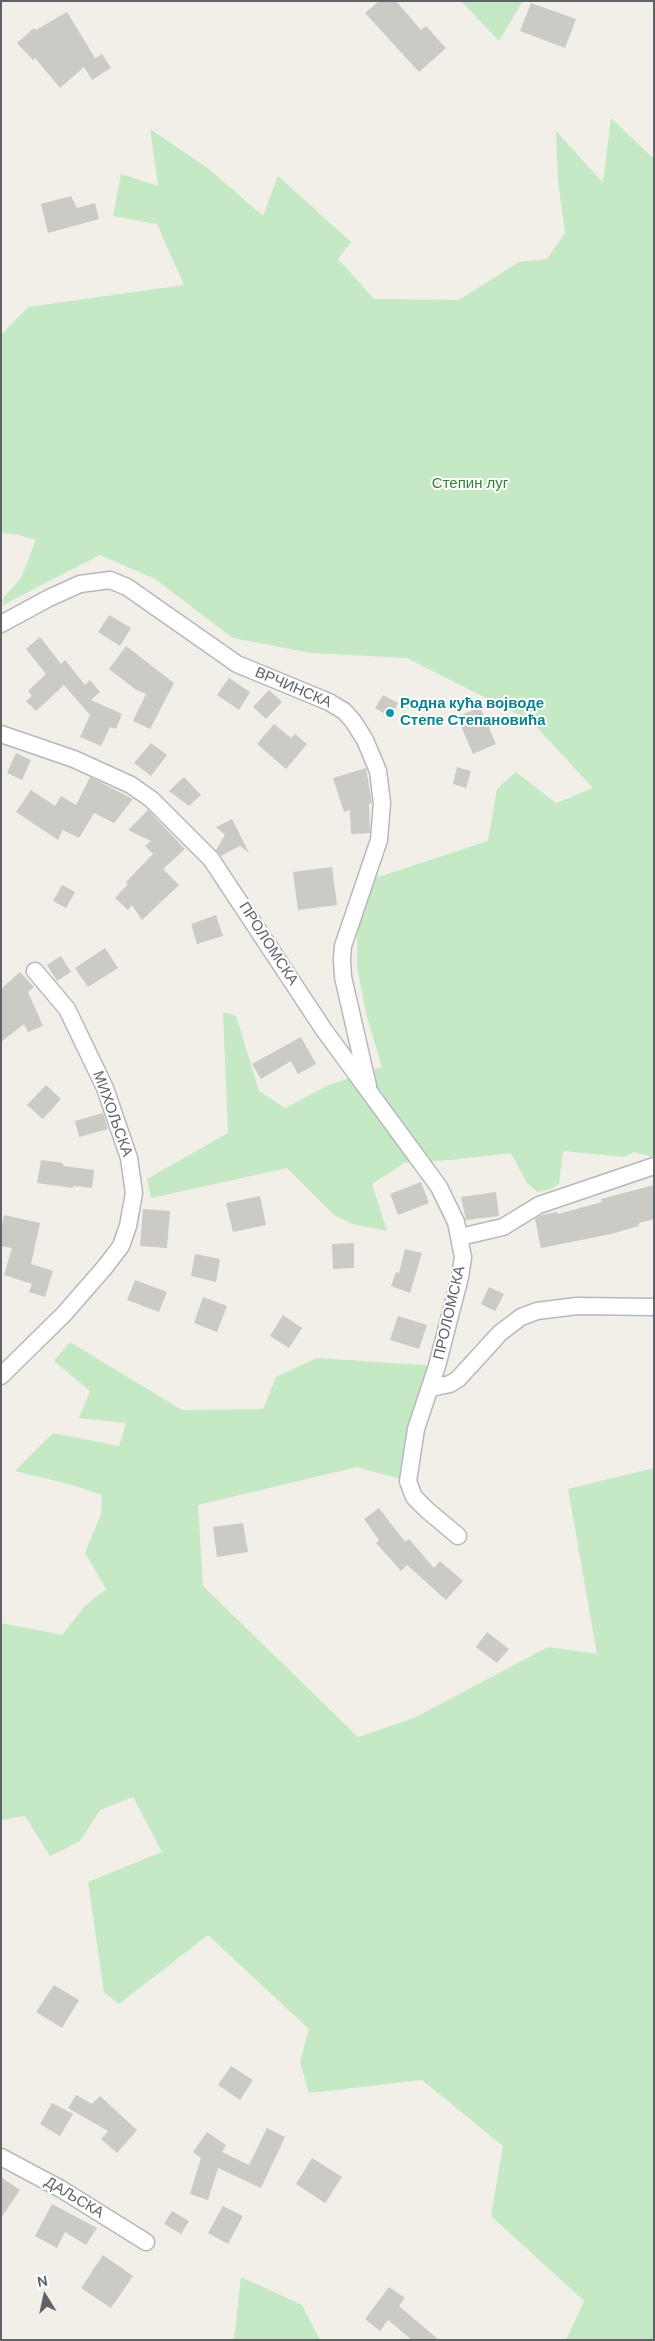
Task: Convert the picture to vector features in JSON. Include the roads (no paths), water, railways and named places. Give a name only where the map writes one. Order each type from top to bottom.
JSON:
[{"type":"street","name":"ВРЧИНСКА","points":[[1,624],[49,598],[80,584],[110,580],[127,587],[237,664],[329,702],[344,711],[353,721],[364,740],[378,772],[382,803],[379,840],[343,946],[342,958],[343,977],[369,1089]]},
{"type":"street","name":"ПРОЛОМСКА","points":[[1,734],[74,759],[131,785],[151,799],[211,859],[324,1030],[439,1187],[453,1215],[460,1237],[462,1257],[460,1277],[431,1388],[416,1429],[408,1481],[414,1497],[458,1536]]},
{"type":"street","name":"МИХОЉСКА","points":[[1,1376],[64,1314],[121,1246],[128,1226],[134,1193],[129,1158],[105,1088],[67,1009],[35,971]]},
{"type":"street","points":[[460,1237],[503,1227],[539,1205],[654,1166]]},
{"type":"street","name":"ПРОЛОМСКА","points":[[431,1388],[450,1384],[458,1379],[500,1333],[521,1317],[537,1311],[576,1306],[654,1307]]},
{"type":"street","name":"ДАЉСКА","points":[[1,2157],[62,2189],[146,2242]]},
{"type":"place","name":"Родна кућа војводе Степе Степановића","points":[[390,713]]},
{"type":"park label","name":"Степин луг","points":[[470,484]]}]
